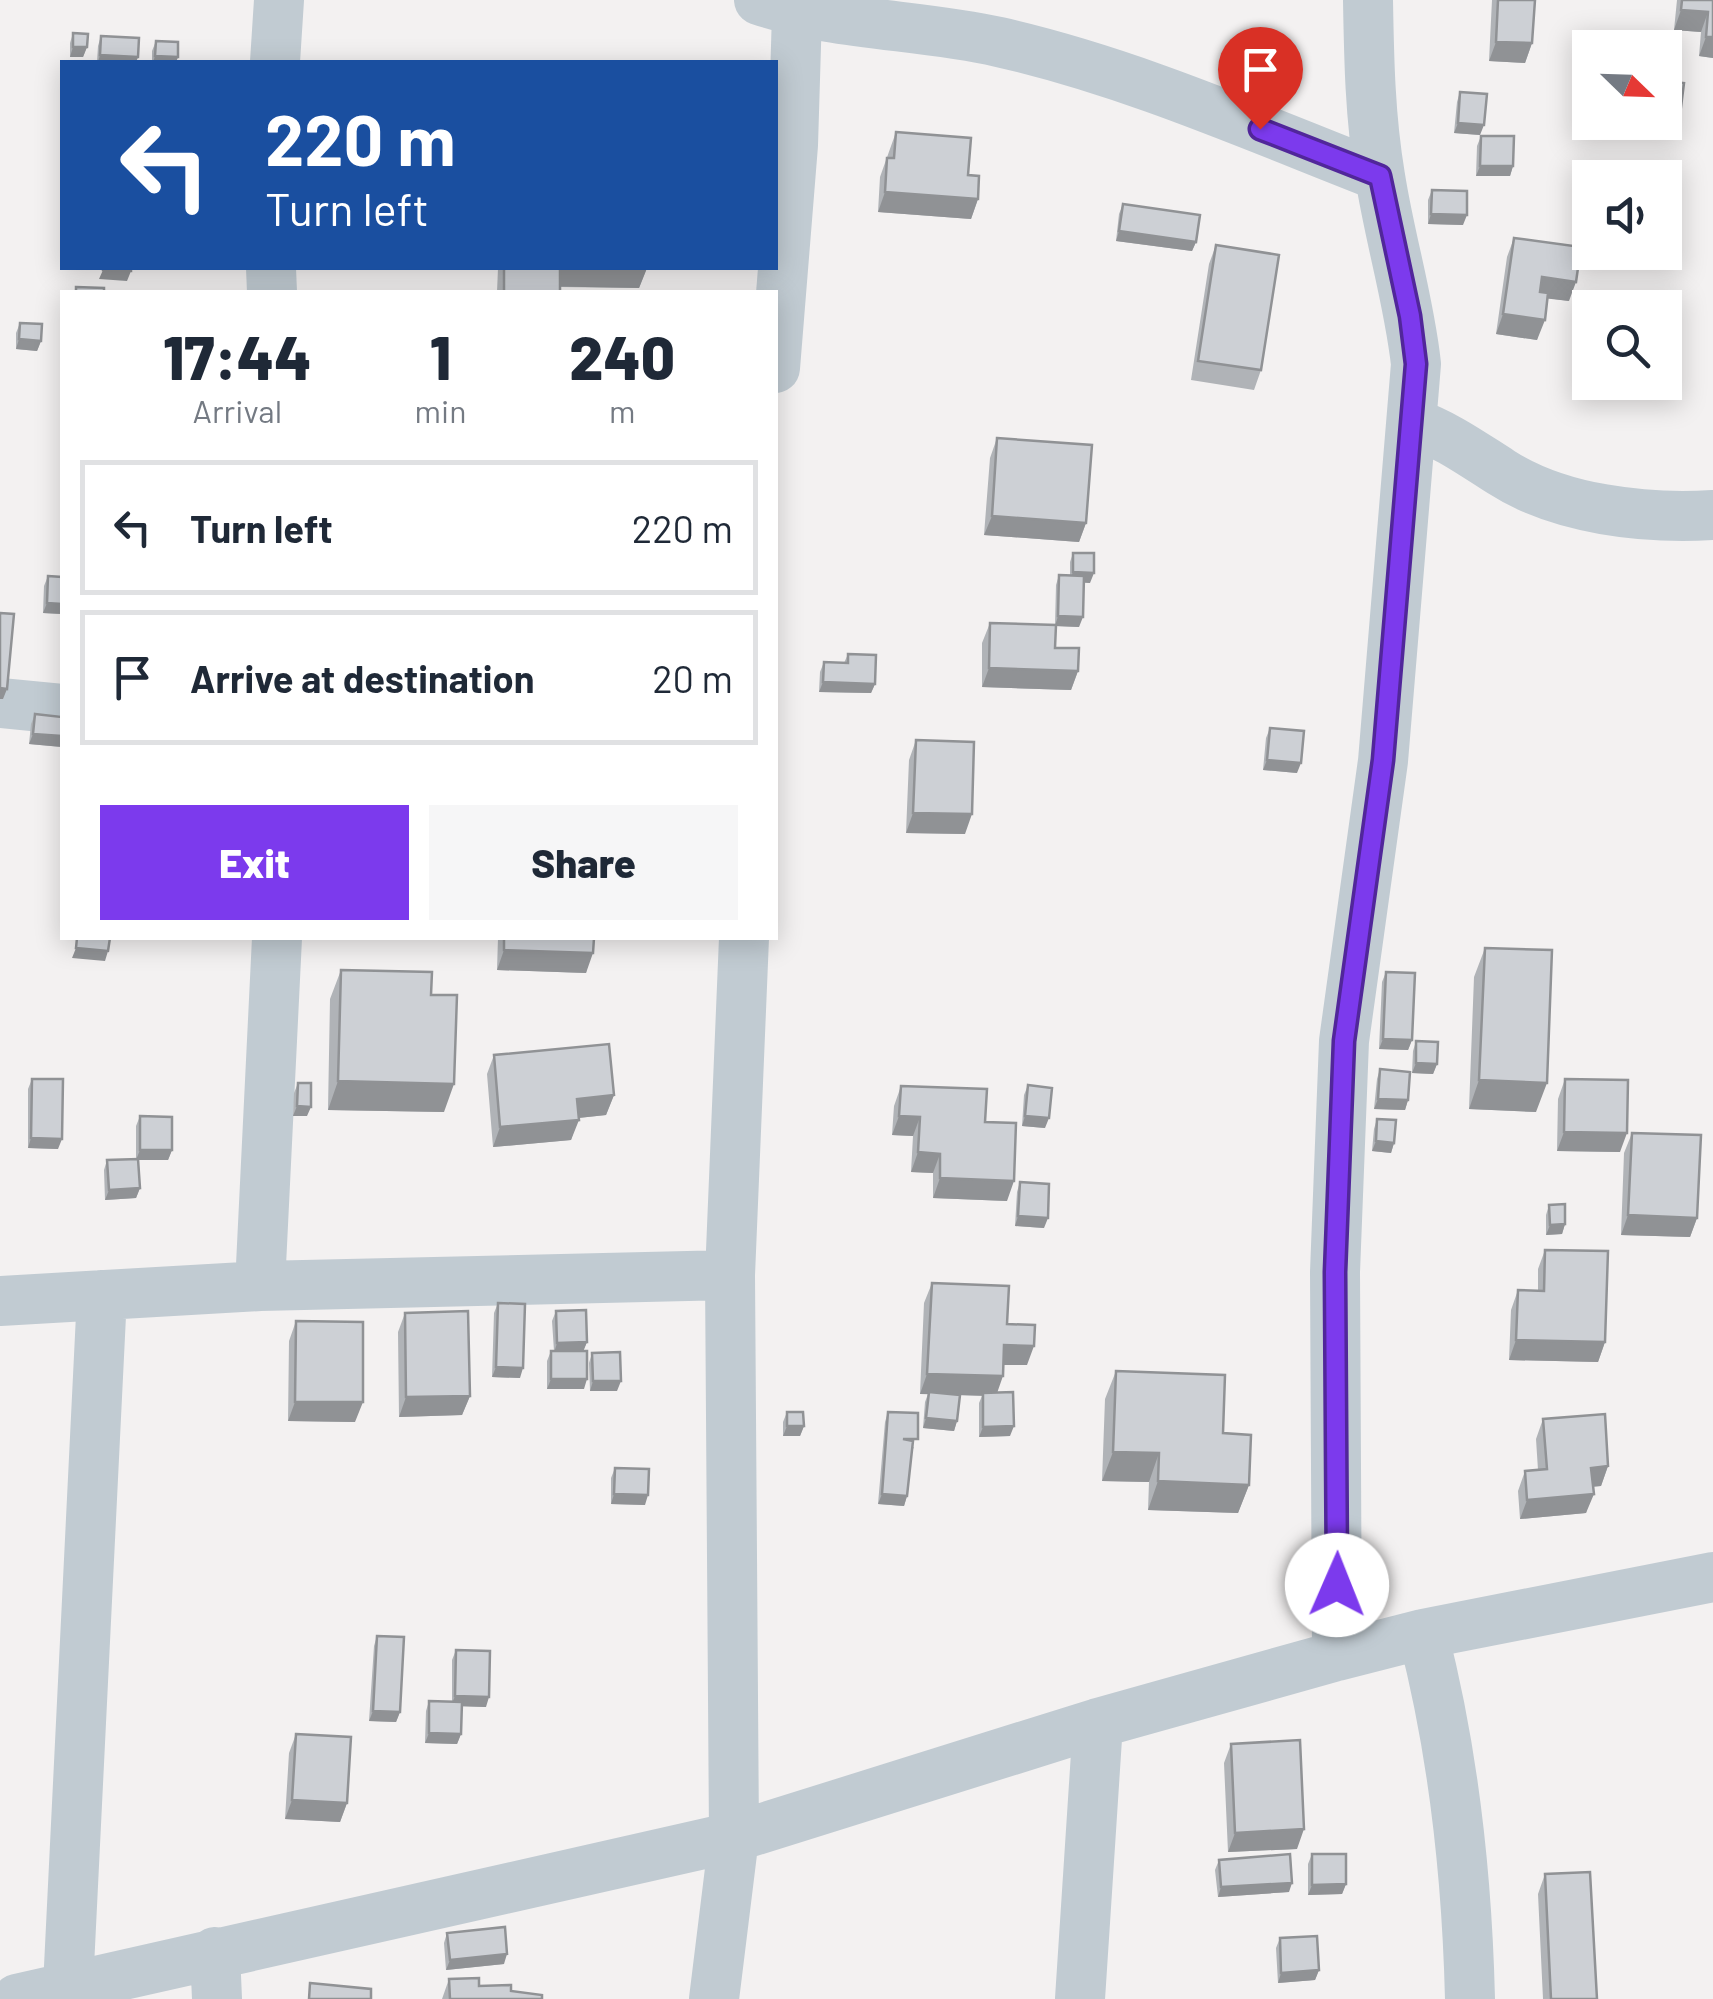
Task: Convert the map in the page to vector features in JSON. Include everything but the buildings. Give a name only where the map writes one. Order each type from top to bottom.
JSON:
[{"type":"street","points":[[275,60],[278,0]]},
{"type":"street","points":[[1337,1656],[1335,1272],[1344,1041],[1383,760],[1416,364],[1410,316],[1380,176],[1370,97],[1368,0]]},
{"type":"street","points":[[778,331],[793,145],[782,4],[996,42],[1104,69],[1380,176]]},
{"type":"street","points":[[1414,423],[1460,442],[1503,474],[1580,503],[1644,515],[1713,515]]},
{"type":"street","points":[[0,703],[60,709]]},
{"type":"street","points":[[260,1286],[277,940]]},
{"type":"street","points":[[714,1999],[734,1836],[730,1275],[744,940]]},
{"type":"street","points":[[0,1301],[260,1286],[730,1275]]},
{"type":"street","points":[[68,1987],[102,1294]]},
{"type":"street","points":[[18,1999],[68,1987],[216,1975],[734,1836],[1098,1724],[1337,1656],[1424,1634],[1713,1577]]},
{"type":"street","points":[[1424,1634],[1437,1688],[1460,1837],[1470,1999]]},
{"type":"street","points":[[1080,1999],[1098,1724]]},
{"type":"route","points":[[1260,129],[1380,176],[1410,316],[1416,364],[1383,760],[1344,1041],[1335,1272],[1337,1585]]}]
